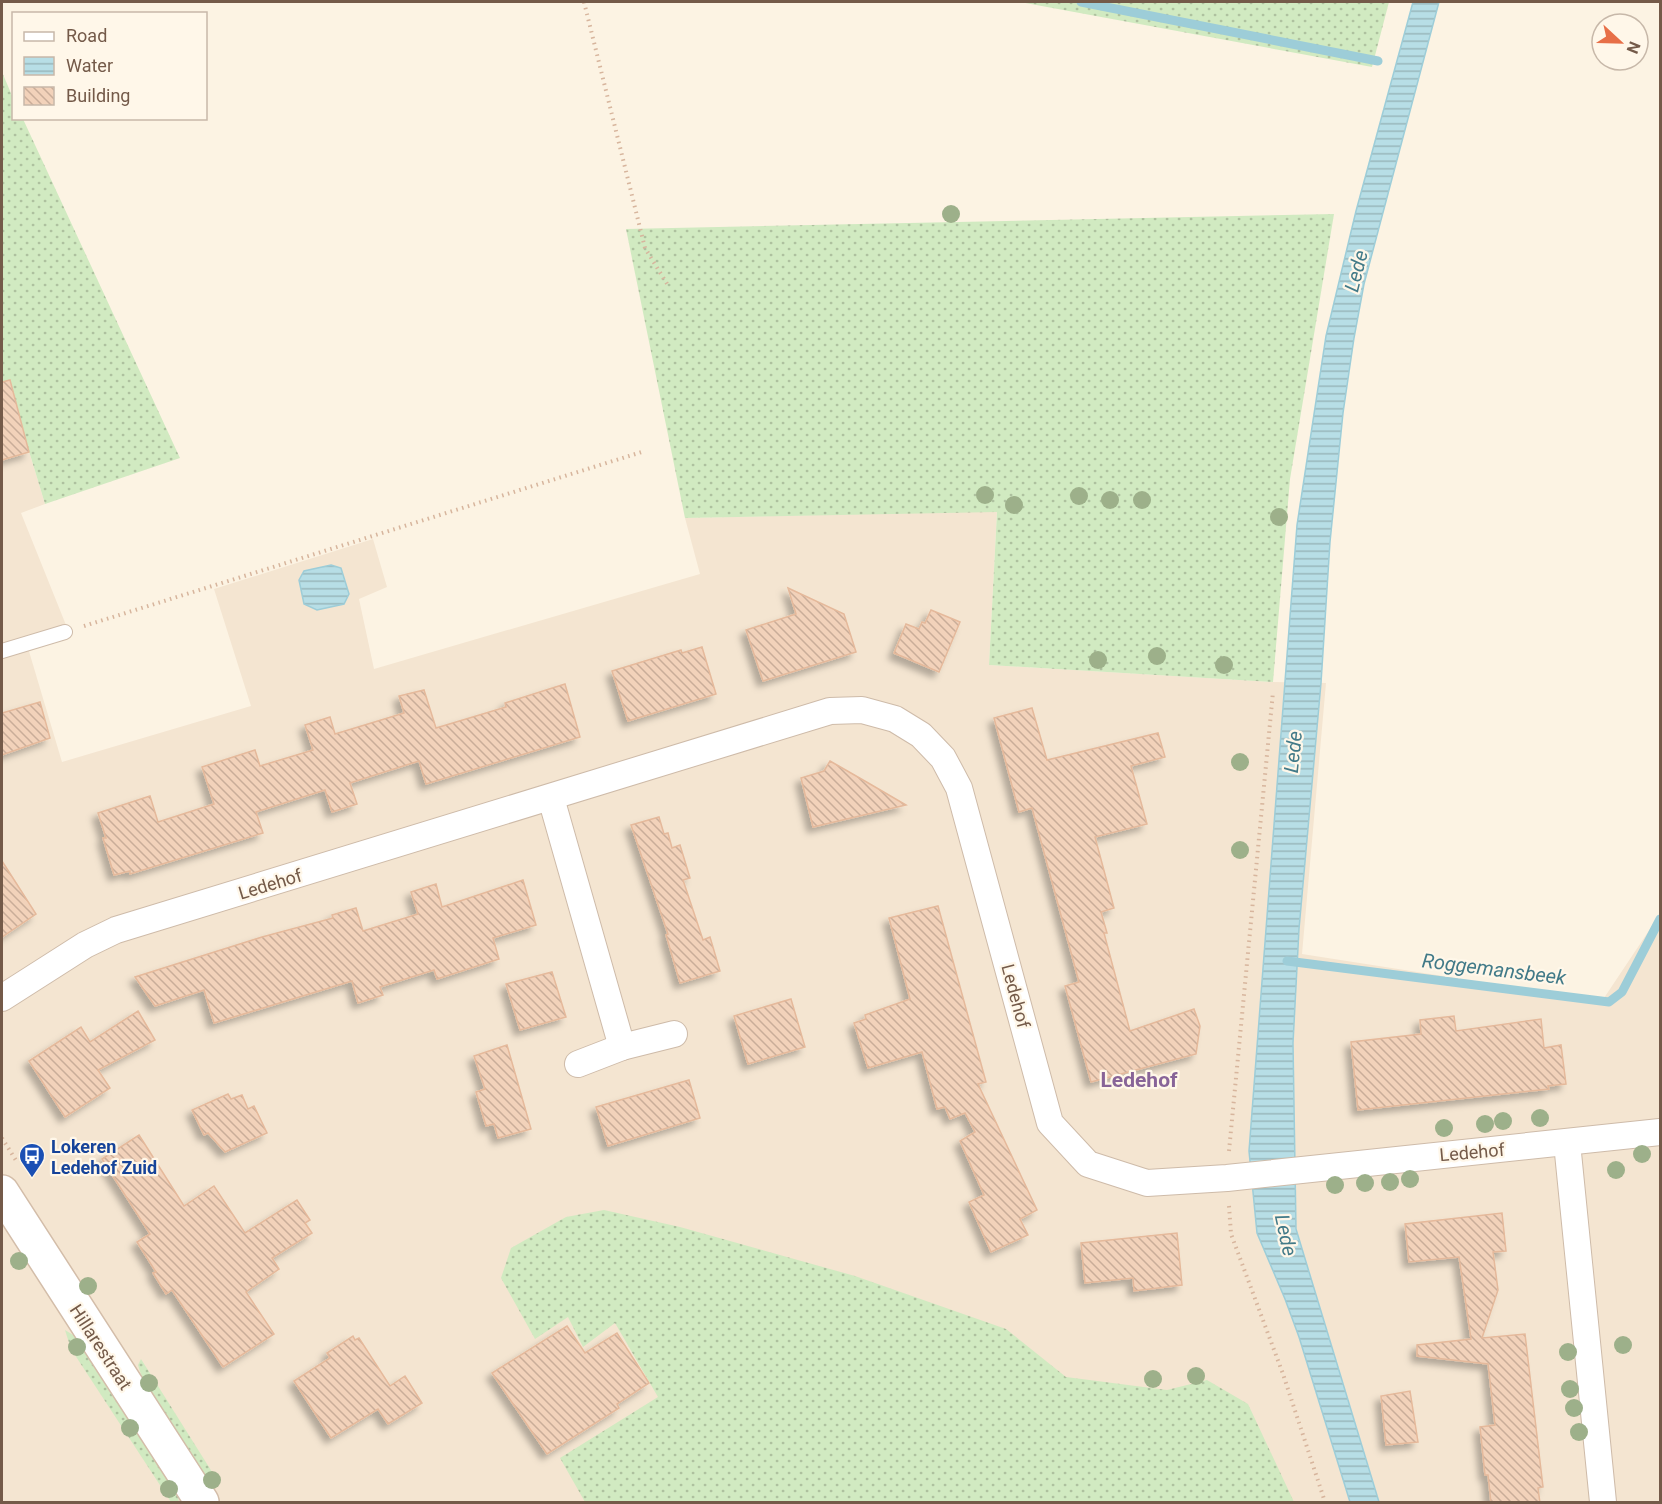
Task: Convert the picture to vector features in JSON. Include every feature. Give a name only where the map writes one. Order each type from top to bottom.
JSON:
[{"type":"main road","name":"Hillarestraat","points":[[2,1192],[202,1503]]},
{"type":"street","name":"Ledehof","points":[[2,998],[85,945],[116,930],[830,711],[862,710],[895,720],[921,735],[943,758],[959,788],[1050,1123],[1088,1164],[1147,1183],[1660,1132]]},
{"type":"street","points":[[551,798],[622,1047]]},
{"type":"street","points":[[578,1064],[622,1047],[674,1034]]},
{"type":"street","points":[[1566,1143],[1603,1503]]},
{"type":"lane","points":[[2,651],[65,632]]},
{"type":"path","points":[[584,2],[645,248],[669,287]]},
{"type":"path","points":[[65,632],[645,451]]},
{"type":"path","points":[[1273,692],[1231,1234],[1282,1374],[1325,1503]]},
{"type":"shaded area","points":[[19,418],[45,504],[21,513],[70,635],[28,648],[62,762],[251,706],[214,589],[373,539],[387,587],[359,599],[374,669],[700,574],[685,518],[997,511],[989,665],[1273,682],[1326,683],[1302,954],[1602,1001],[1660,914],[1660,1502],[2,1502],[2,423]]},
{"type":"green space","points":[[1020,2],[1389,2],[1372,67]]},
{"type":"green space","points":[[2,72],[12,96],[12,120],[23,120],[180,458],[45,504],[19,418],[2,423]]},
{"type":"green space","points":[[1334,214],[1290,479],[1273,682],[989,665],[997,512],[685,518],[626,229]]},
{"type":"green space","points":[[604,1210],[680,1227],[855,1276],[1006,1329],[1066,1377],[1167,1390],[1207,1380],[1248,1404],[1294,1502],[585,1502],[560,1458],[658,1397],[615,1323],[583,1347],[568,1317],[535,1339],[501,1278],[511,1248],[566,1217]]},
{"type":"green space","points":[[65,1330],[78,1338],[176,1489],[179,1502],[171,1502],[71,1349]]},
{"type":"green space","points":[[141,1359],[219,1483],[211,1489],[144,1384],[138,1365]]},
{"type":"water","name":"Lede","points":[[1413,2],[1439,2],[1364,284],[1343,413],[1330,542],[1321,683],[1299,929],[1293,1043],[1296,1229],[1379,1502],[1350,1502],[1299,1337],[1257,1233],[1249,1151],[1297,525],[1326,336],[1356,211]]},
{"type":"water","points":[[331,565],[341,568],[349,594],[344,604],[317,610],[304,604],[299,580],[304,571]]},
{"type":"building","points":[[10,380],[29,452],[2,460],[2,382]]},
{"type":"building","points":[[788,588],[844,614],[856,652],[763,681],[746,630],[796,614]]},
{"type":"building","points":[[931,610],[960,622],[939,672],[894,653],[906,624],[919,629],[922,622],[925,623]]},
{"type":"building","points":[[702,647],[716,694],[628,721],[612,671],[681,650],[682,653]]},
{"type":"building","points":[[565,684],[580,737],[426,784],[419,761],[350,783],[357,804],[332,812],[325,790],[256,812],[263,833],[130,874],[130,871],[114,875],[98,813],[150,796],[158,822],[214,804],[202,767],[255,750],[260,766],[313,750],[305,725],[330,717],[335,734],[404,713],[399,696],[424,690],[436,728],[506,707],[505,703]]},
{"type":"building","points":[[40,702],[50,738],[2,755],[2,713]]},
{"type":"building","points":[[1032,708],[1047,760],[1158,733],[1165,757],[1131,766],[1147,824],[1095,837],[1114,908],[1101,912],[1107,933],[1104,933],[1130,1031],[1194,1009],[1200,1026],[1196,1054],[1091,1082],[1065,986],[1079,982],[1032,808],[1019,812],[994,718]]},
{"type":"building","points":[[830,761],[906,805],[813,827],[801,778],[824,771]]},
{"type":"building","points":[[659,817],[664,834],[668,833],[672,848],[680,845],[690,878],[683,880],[703,940],[710,937],[720,971],[680,983],[666,935],[668,934],[631,825]]},
{"type":"building","points":[[2,861],[36,914],[2,937]]},
{"type":"building","points":[[523,880],[536,925],[493,938],[499,959],[437,979],[434,970],[380,987],[383,995],[358,1003],[352,981],[214,1023],[204,990],[155,1006],[135,977],[262,937],[333,918],[332,915],[356,908],[363,931],[418,914],[411,892],[436,884],[442,907]]},
{"type":"building","points":[[938,906],[986,1082],[978,1084],[1037,1210],[1020,1219],[1028,1235],[991,1252],[969,1202],[984,1195],[960,1141],[975,1132],[965,1113],[950,1119],[945,1107],[937,1109],[922,1052],[868,1068],[854,1023],[866,1019],[865,1015],[910,999],[889,918]]},
{"type":"building","points":[[552,972],[566,1017],[520,1030],[506,984]]},
{"type":"building","points":[[791,999],[805,1047],[748,1064],[734,1016]]},
{"type":"building","points":[[138,1011],[155,1040],[98,1070],[110,1088],[65,1117],[29,1061],[81,1027],[90,1042]]},
{"type":"building","points":[[1454,1016],[1456,1031],[1541,1019],[1544,1048],[1561,1045],[1566,1084],[1548,1086],[1549,1089],[1358,1110],[1351,1042],[1421,1034],[1420,1020]]},
{"type":"building","points":[[507,1045],[531,1129],[498,1138],[494,1124],[486,1126],[476,1092],[485,1089],[474,1056]]},
{"type":"building","points":[[689,1080],[700,1118],[608,1146],[596,1107]]},
{"type":"building","points":[[228,1094],[231,1099],[242,1095],[248,1109],[254,1106],[267,1133],[225,1152],[208,1133],[204,1135],[192,1110]]},
{"type":"building","points":[[139,1135],[184,1206],[214,1186],[245,1233],[297,1200],[310,1220],[305,1223],[312,1233],[272,1258],[279,1269],[246,1292],[274,1334],[223,1367],[172,1290],[166,1294],[153,1273],[156,1272],[137,1242],[150,1234],[102,1159]]},
{"type":"building","points":[[1502,1213],[1506,1251],[1493,1252],[1498,1290],[1482,1338],[1525,1334],[1543,1487],[1538,1488],[1540,1503],[1491,1503],[1488,1475],[1485,1475],[1480,1427],[1495,1425],[1488,1364],[1417,1356],[1417,1345],[1471,1339],[1459,1257],[1409,1262],[1405,1224]]},
{"type":"building","points":[[1177,1233],[1182,1285],[1134,1291],[1133,1278],[1085,1283],[1081,1243]]},
{"type":"building","points":[[567,1326],[585,1353],[617,1333],[649,1383],[617,1404],[619,1408],[547,1454],[492,1373]]},
{"type":"building","points":[[353,1336],[355,1340],[359,1338],[390,1386],[405,1376],[422,1403],[388,1424],[378,1409],[331,1438],[294,1381],[330,1358],[327,1353]]},
{"type":"building","points":[[1410,1391],[1418,1442],[1386,1445],[1381,1396]]},
{"type":"waterway","points":[[1081,2],[1378,61]]},
{"type":"waterway","name":"Roggemansbeek","points":[[1287,961],[1609,1002],[1622,992],[1660,919]]},
{"type":"place","name":"Lokeren Ledehof Zuid","points":[[32,1179]]},
{"type":"district","name":"Ledehof","points":[[1139,1080]]}]
